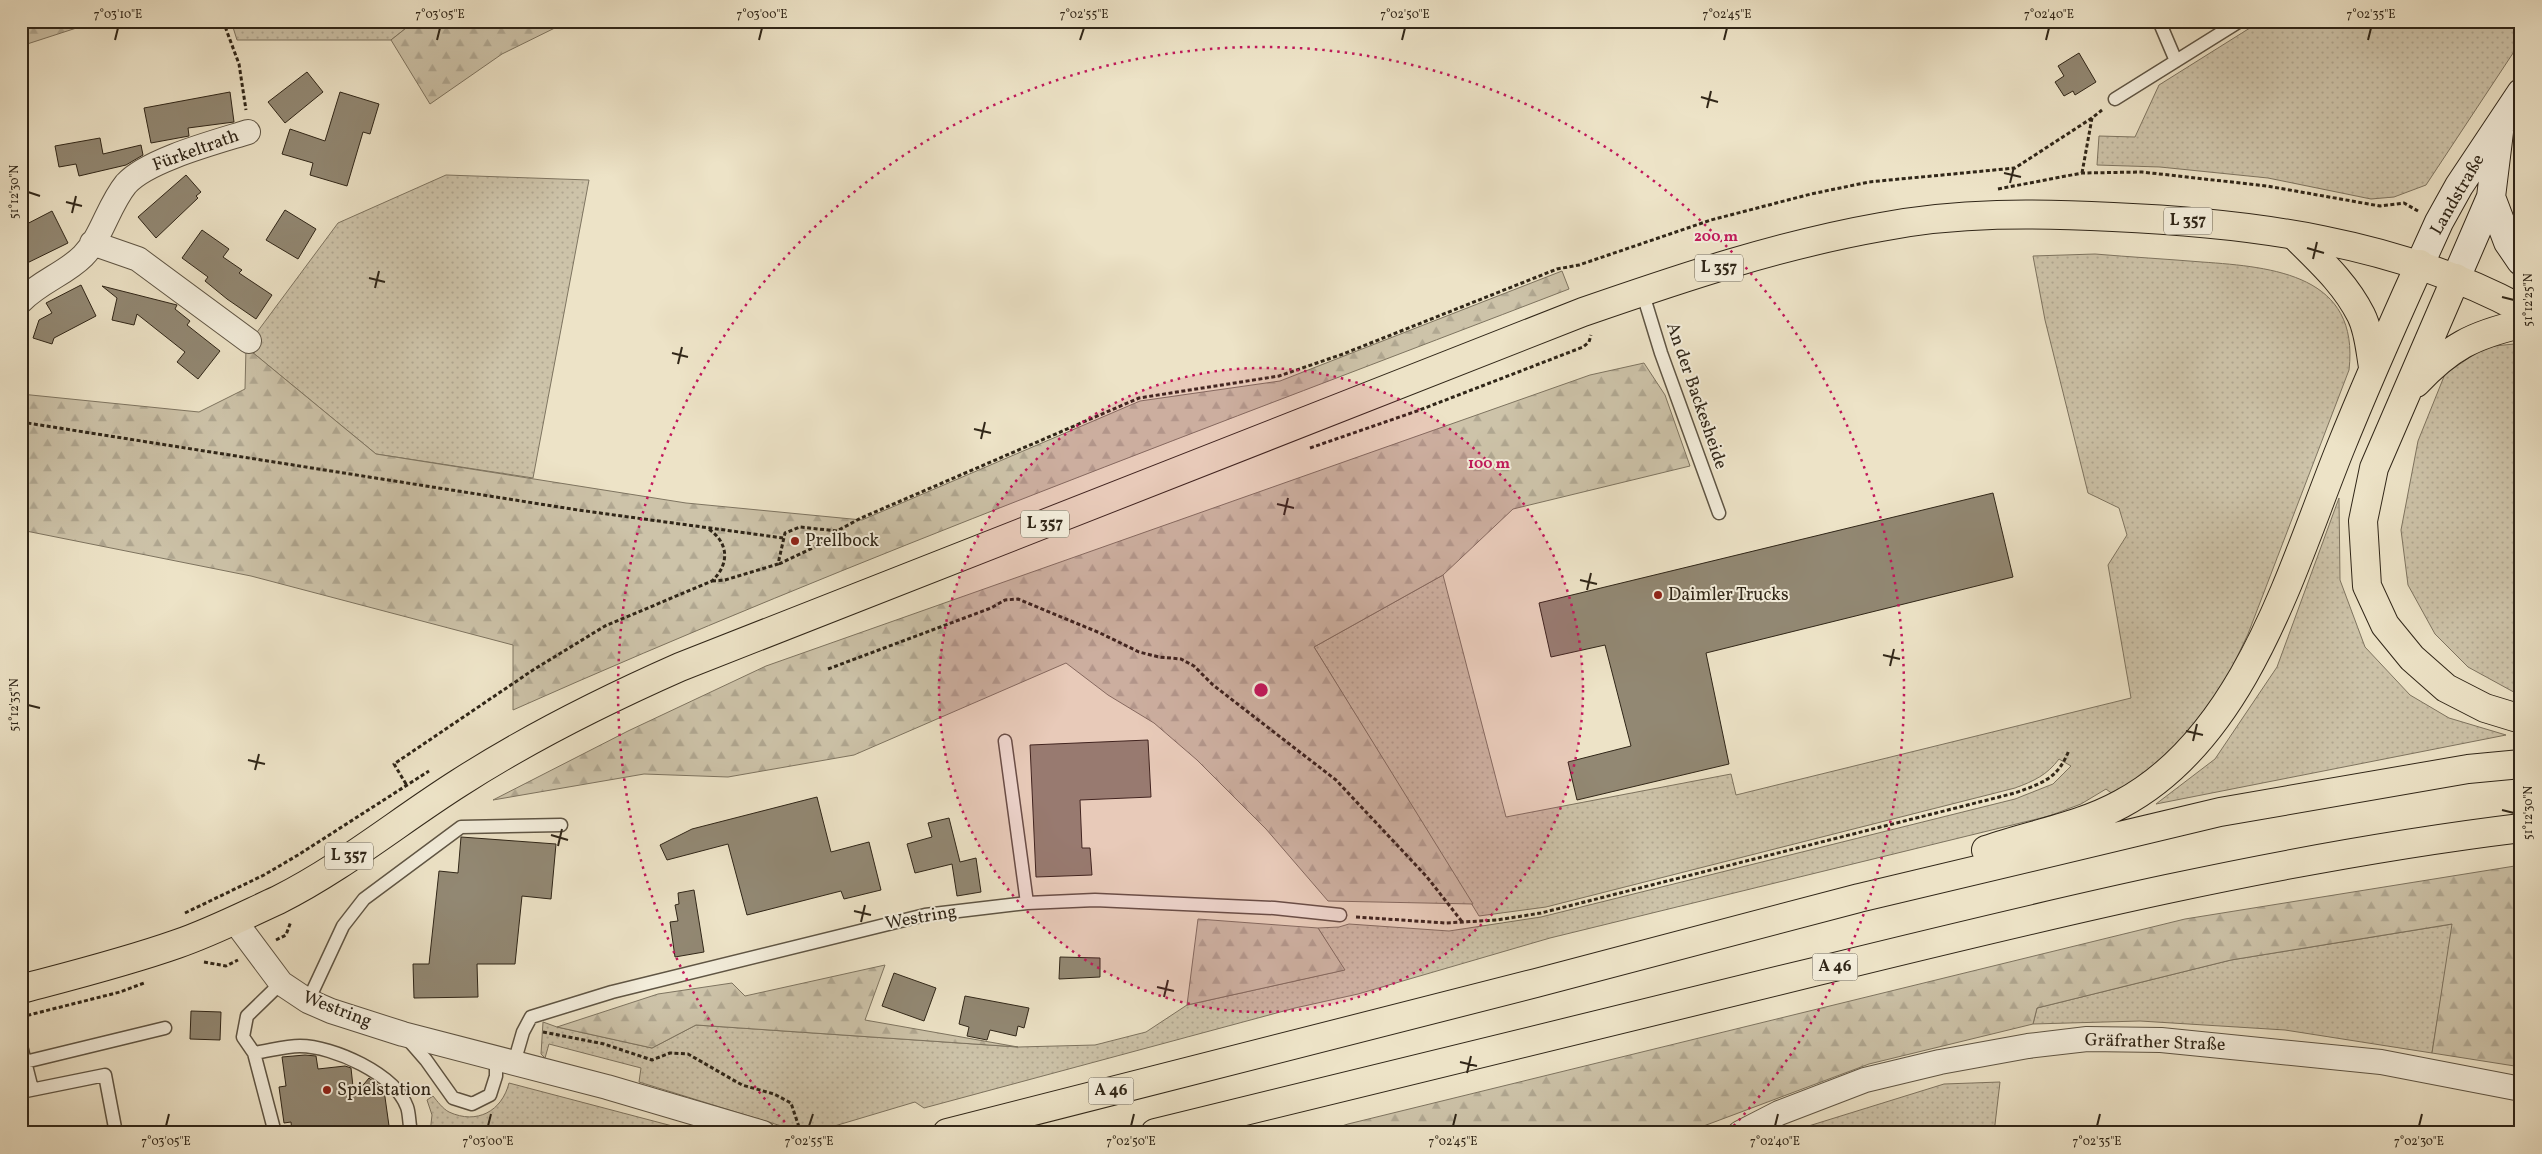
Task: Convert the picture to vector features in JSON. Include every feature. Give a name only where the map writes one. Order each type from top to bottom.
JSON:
[{"type":"main road","name":"Landstraße","points":[[2420,264],[2439,222],[2459,186],[2500,128],[2521,93]]},
{"type":"main road","name":"Landstraße","points":[[2456,278],[2491,197],[2500,128]]},
{"type":"main road","points":[[2491,197],[2508,242],[2521,261]]},
{"type":"main road","name":"L 357","points":[[21,989],[128,960],[180,943],[291,893],[459,782],[595,705],[680,668],[1546,327],[1642,291],[1796,244],[1883,226],[1943,218],[2025,214],[2200,221],[2295,236],[2385,254],[2420,264],[2456,278],[2521,309]]},
{"type":"main road","points":[[2295,236],[2337,278],[2362,315],[2368,334],[2373,367]]},
{"type":"main road","points":[[1859,898],[2001,845],[2078,824],[2122,804],[2164,775],[2197,742],[2237,687],[2269,627],[2373,367],[2420,264]]},
{"type":"main road","points":[[2456,278],[2374,468],[2363,521],[2367,586],[2385,625],[2412,658],[2446,688],[2485,708],[2521,719]]},
{"type":"main road","points":[[2406,393],[2436,362],[2463,342],[2521,324]]},
{"type":"main road","name":"A 46","points":[[947,1133],[1536,983],[1859,898],[2220,812],[2468,770],[2521,764]]},
{"type":"main road","name":"A 46","points":[[1155,1133],[2073,909],[2258,870],[2429,840],[2521,828]]},
{"type":"street","name":"Fürkeltrath","points":[[21,301],[35,287],[76,262],[92,243],[126,184],[137,175],[152,165],[248,132]]},
{"type":"street","points":[[92,243],[138,259],[249,341]]},
{"type":"street","name":"Westring","points":[[234,920],[281,983],[308,1002],[403,1034],[699,1112],[763,1133]]},
{"type":"street","name":"Gräfrather Straße","points":[[1740,1133],[1779,1113],[1865,1080],[1960,1058],[2028,1046],[2087,1039],[2161,1040],[2371,1061],[2521,1089]]},
{"type":"lane","points":[[2159,21],[2176,61]]},
{"type":"lane","points":[[2115,99],[2240,21]]},
{"type":"lane","name":"An der Backesheide","points":[[1642,291],[1661,352],[1719,513]]},
{"type":"lane","points":[[1005,741],[1027,903]]},
{"type":"lane","points":[[308,1002],[343,926],[364,899],[461,827],[561,825]]},
{"type":"lane","name":"Westring","points":[[505,1060],[531,1016],[612,992],[925,915],[1027,903],[1095,900],[1274,908],[1340,916]]},
{"type":"lane","points":[[275,1133],[254,1054],[243,1037],[247,1016],[281,983]]},
{"type":"lane","points":[[25,1062],[165,1028]]},
{"type":"lane","points":[[403,1034],[426,1060],[453,1098],[472,1104],[490,1095],[496,1076],[505,1060]]},
{"type":"lane","points":[[21,1046],[25,1062],[26,1090],[105,1075],[116,1133]]},
{"type":"lane","points":[[254,1054],[300,1046],[325,1049],[360,1063],[399,1094],[407,1107],[410,1126]]},
{"type":"path","points":[[223,21],[239,64],[248,132]]},
{"type":"path","points":[[778,564],[785,533],[800,527],[837,531],[861,518],[1139,398],[1279,376],[1343,354],[1557,269],[1579,265],[1711,220],[1869,182],[2015,168],[2092,118],[2115,99]]},
{"type":"path","points":[[2082,173],[2092,118]]},
{"type":"path","points":[[1304,450],[1417,411],[1583,347],[1589,342],[1591,334],[1600,331]]},
{"type":"path","points":[[21,422],[451,490],[783,538]]},
{"type":"path","points":[[706,528],[718,537],[726,556],[723,567],[712,581]]},
{"type":"path","points":[[178,915],[264,875],[406,784],[394,764],[533,670],[605,626],[712,581],[725,580],[778,564],[823,543]]},
{"type":"path","points":[[828,669],[991,608],[1005,600],[1018,599],[1100,632],[1139,652],[1159,657],[1181,659],[1194,666],[1213,685],[1336,780],[1428,877],[1463,922]]},
{"type":"path","points":[[1340,916],[1446,923],[1541,913],[2015,793],[2049,779],[2063,765],[2069,750]]},
{"type":"path","points":[[292,922],[299,917]]},
{"type":"path","points":[[523,1032],[546,1032],[604,1044],[652,1060],[670,1053],[688,1054],[742,1085],[774,1094],[791,1103],[801,1133]]},
{"type":"green space","points":[[21,21],[98,21],[21,46]]},
{"type":"green space","points":[[231,21],[415,21],[391,40],[237,40]]},
{"type":"green space","points":[[415,21],[569,21],[502,54],[430,104],[391,40]]},
{"type":"green space","points":[[2261,21],[2521,21],[2521,41],[2426,185],[2394,197],[2371,199],[2268,178],[2160,167],[2097,165],[2099,136],[2135,137],[2159,85]]},
{"type":"green space","points":[[446,175],[589,180],[533,478],[376,454],[246,347],[338,223]]},
{"type":"green space","points":[[2095,254],[2229,264],[2283,273],[2307,282],[2326,295],[2341,314],[2349,338],[2349,370],[2248,634],[2225,682],[2168,759],[2114,795],[2106,789],[2081,804],[2049,816],[1550,938],[1358,994],[1295,1008],[924,1108],[915,1102],[811,1133],[804,1133],[639,1082],[641,1068],[549,1044],[545,1058],[541,1054],[543,1022],[557,1027],[652,1048],[696,1025],[1018,1047],[1095,1045],[1146,1032],[1187,1005],[1344,970],[1318,928],[1339,927],[1349,924],[1449,931],[1541,917],[2015,799],[2053,784],[2071,766],[2059,759],[2040,777],[2015,788],[1546,907],[1479,916],[1314,647],[1443,575],[1506,817],[1731,774],[1736,795],[2131,698],[2108,565],[2127,535],[2119,508],[2088,493],[2045,320],[2033,256]]},
{"type":"green space","points":[[1562,271],[1569,289],[1171,441],[906,545],[643,653],[513,710],[513,645],[251,576],[21,530],[21,394],[199,412],[245,389],[246,347],[376,454],[686,503],[862,520],[1140,401],[1280,381]]},
{"type":"green space","points":[[2514,344],[2521,348],[2521,696],[2468,667],[2435,634],[2408,585],[2401,530],[2418,441],[2445,374],[2485,347]]},
{"type":"green space","points":[[1644,363],[1665,395],[1690,466],[1513,509],[1443,575],[1314,647],[1473,904],[1328,901],[1266,829],[1197,760],[1154,723],[1108,695],[1066,663],[854,755],[728,777],[644,774],[493,800],[628,731],[766,666],[1590,375]]},
{"type":"green space","points":[[2339,498],[2340,580],[2365,647],[2410,695],[2449,718],[2506,735],[2156,804],[2215,759],[2277,667]]},
{"type":"green space","points":[[2521,865],[2521,1067],[2432,1053],[2452,924],[2231,960],[2037,1008],[2033,1024],[1869,1064],[1685,1133],[1320,1133],[1348,1124],[2185,919]]},
{"type":"green space","points":[[1198,919],[1318,928],[1345,970],[1187,1005]]},
{"type":"green space","points":[[2453,924],[2432,1053],[2285,1030],[2140,1021],[2033,1024],[2037,1008],[2231,960]]},
{"type":"green space","points":[[885,965],[865,1020],[1018,1047],[696,1025],[652,1048],[557,1027],[658,994],[732,983],[745,996]]},
{"type":"green space","points":[[2000,1082],[1994,1133],[1786,1133],[1944,1084]]},
{"type":"green space","points":[[509,1083],[699,1133],[430,1133],[432,1115],[427,1100],[433,1096],[449,1112],[459,1116],[478,1116],[487,1113],[501,1101]]},
{"type":"building","points":[[2079,53],[2096,82],[2075,95],[2073,91],[2064,96],[2055,82],[2064,76],[2058,66]]},
{"type":"building","points":[[307,72],[323,92],[285,123],[268,102]]},
{"type":"building","points":[[230,92],[234,122],[188,128],[189,136],[151,143],[144,108]]},
{"type":"building","points":[[340,92],[379,104],[370,134],[363,132],[347,186],[310,175],[313,163],[282,154],[290,129],[325,141]]},
{"type":"building","points":[[100,138],[103,154],[141,145],[143,155],[126,165],[79,176],[76,164],[59,167],[55,146]]},
{"type":"building","points":[[186,175],[201,192],[196,196],[198,198],[156,238],[138,217]]},
{"type":"building","points":[[285,210],[316,229],[298,259],[266,240]]},
{"type":"building","points":[[52,211],[68,243],[21,266],[21,227]]},
{"type":"building","points":[[202,230],[229,249],[223,257],[242,270],[239,273],[272,295],[256,319],[205,281],[208,277],[182,258]]},
{"type":"building","points":[[81,285],[96,316],[54,338],[52,344],[33,338],[39,320],[52,313],[46,303]]},
{"type":"building","points":[[102,286],[177,305],[175,309],[190,321],[187,325],[220,351],[198,379],[177,362],[185,352],[137,314],[134,325],[112,320],[117,298]]},
{"type":"building","points":[[1993,493],[2013,577],[1706,653],[1729,764],[1577,800],[1568,762],[1631,746],[1605,645],[1551,657],[1539,603]]},
{"type":"building","points":[[1148,740],[1151,797],[1080,800],[1082,848],[1090,848],[1092,875],[1036,877],[1030,745]]},
{"type":"building","points":[[817,797],[831,852],[869,842],[881,890],[844,899],[841,891],[747,915],[728,844],[667,860],[660,845],[692,829]]},
{"type":"building","points":[[949,818],[960,862],[976,858],[981,892],[957,896],[952,864],[915,873],[907,844],[932,837],[928,823]]},
{"type":"building","points":[[461,837],[556,844],[551,899],[522,896],[515,964],[477,964],[478,997],[414,998],[413,964],[429,964],[439,871],[458,873]]},
{"type":"building","points":[[694,890],[704,952],[675,957],[670,922],[678,921],[675,905],[679,904],[678,893]]},
{"type":"building","points":[[1060,957],[1100,958],[1100,977],[1059,979]]},
{"type":"building","points":[[894,973],[936,988],[924,1021],[882,1006]]},
{"type":"building","points":[[965,996],[1029,1008],[1024,1028],[1018,1026],[1016,1036],[990,1030],[987,1040],[967,1036],[969,1027],[959,1024]]},
{"type":"building","points":[[191,1011],[221,1012],[220,1040],[190,1039]]},
{"type":"building","name":"Spielstation","points":[[316,1056],[318,1069],[345,1066],[351,1068],[354,1096],[369,1078],[384,1090],[390,1133],[292,1133],[291,1122],[284,1123],[279,1087],[286,1086],[282,1057]]},
{"type":"place","name":"Prellbock","points":[[795,541]]},
{"type":"place","name":"Daimler Trucks","points":[[1658,595]]},
{"type":"place","name":"Spielstation","points":[[327,1090]]}]
